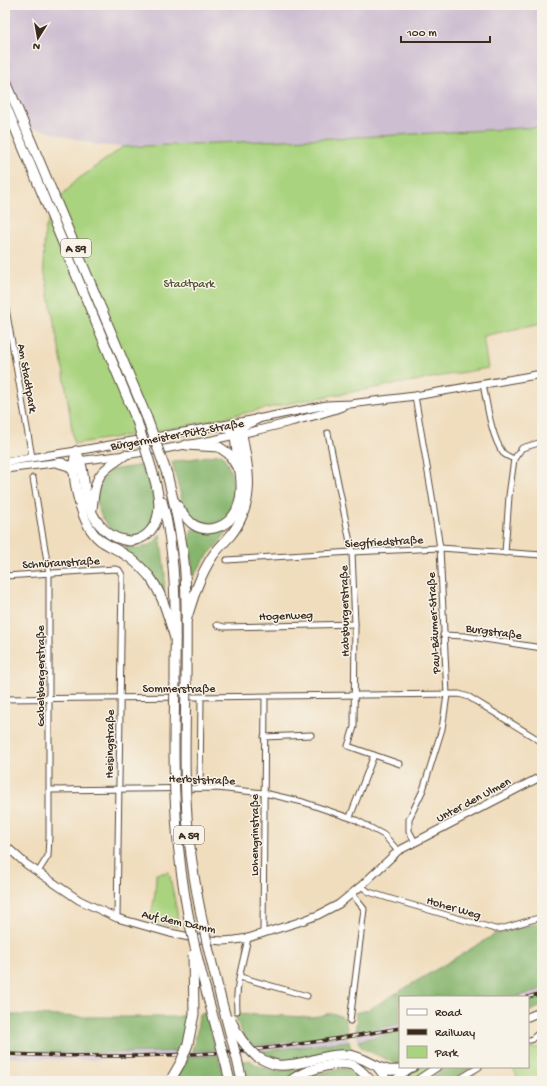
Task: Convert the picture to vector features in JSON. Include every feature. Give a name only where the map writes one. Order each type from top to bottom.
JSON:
[{"type":"highway","name":"A 59","points":[[5,79],[147,418],[167,474],[174,501],[185,572],[185,776],[191,854],[205,935],[242,1081]]},
{"type":"highway","name":"A 59","points":[[5,104],[137,421],[164,508],[174,573],[174,769],[181,869],[192,936],[230,1081]]},
{"type":"highway","points":[[174,501],[188,520],[194,525],[203,528],[214,529],[222,526],[233,516],[237,508],[241,490],[239,428],[257,420]]},
{"type":"highway","points":[[219,426],[238,434]]},
{"type":"highway","points":[[186,621],[195,590],[203,572],[213,555],[231,535],[243,514],[248,492],[248,478],[238,434]]},
{"type":"highway","points":[[186,445],[219,447],[229,454],[240,471]]},
{"type":"highway","points":[[76,451],[86,496],[92,511],[102,528],[115,538],[126,541],[139,539],[149,533],[155,525],[158,517],[159,495]]},
{"type":"highway","points":[[92,511],[95,484],[106,468],[125,455]]},
{"type":"highway","points":[[77,461],[74,472],[84,519],[98,538],[139,565],[149,576],[161,597],[175,638]]},
{"type":"highway","points":[[59,463],[69,466],[74,472]]},
{"type":"highway","points":[[170,1081],[181,1062],[188,1044],[194,1014],[192,936]]},
{"type":"highway","points":[[217,985],[238,1035],[246,1048],[257,1058],[278,1065],[346,1055],[357,1056],[377,1066],[394,1070],[407,1068]]},
{"type":"highway","points":[[290,1081],[310,1071],[335,1064],[353,1065],[360,1069],[368,1079]]},
{"type":"highway","points":[[377,1066],[386,1081]]},
{"type":"main road","name":"Bürgermeister-Pütz-Straße","points":[[5,462],[257,420],[327,405],[350,404],[415,396],[542,374]]},
{"type":"main road","name":"Bürgermeister-Pütz-Straße","points":[[5,469],[125,455],[186,445],[323,414],[350,404]]},
{"type":"main road","name":"Unter den Ulmen","points":[[415,842],[542,776]]},
{"type":"main road","name":"Auf dem Damm","points":[[5,845],[18,858],[79,900],[117,918],[170,933],[199,939],[223,941],[248,938],[263,934],[318,915],[339,904],[361,886],[398,850],[415,842]]},
{"type":"main road","points":[[529,1016],[542,1011]]},
{"type":"main road","points":[[393,1081],[412,1068]]},
{"type":"main road","points":[[416,1081],[436,1068]]},
{"type":"street","name":"Am Stadtpark","points":[[5,303],[32,457]]},
{"type":"street","points":[[5,346],[12,344]]},
{"type":"street","points":[[483,384],[489,419],[498,444],[504,454],[514,459]]},
{"type":"street","name":"Paul-Bäumer-Straße","points":[[415,396],[440,548],[447,694],[442,729],[423,790],[408,819],[409,831],[415,842]]},
{"type":"street","name":"Habsburgerstraße","points":[[328,433],[352,552],[355,624],[354,696]]},
{"type":"street","points":[[505,553],[509,496],[514,459],[522,448],[542,442]]},
{"type":"street","name":"Gabelsbergerstraße","points":[[33,478],[49,573],[50,790],[48,856],[38,872]]},
{"type":"street","name":"Siegfriedstraße","points":[[227,560],[440,548],[542,555]]},
{"type":"street","name":"Schnüranstraße","points":[[5,576],[115,569],[119,570]]},
{"type":"street","name":"Heisingstraße","points":[[117,918],[122,575],[119,570]]},
{"type":"street","name":"Hogenweg","points":[[217,625],[224,627],[355,624]]},
{"type":"street","name":"Burgstraße","points":[[443,635],[465,636],[542,648]]},
{"type":"street","name":"Sommerstraße","points":[[5,699],[459,694],[469,697],[542,742]]},
{"type":"street","points":[[354,696],[354,727],[348,746],[400,764]]},
{"type":"street","name":"Lohengrinstraße","points":[[263,934],[265,697]]},
{"type":"street","points":[[200,788],[201,698]]},
{"type":"street","points":[[264,736],[311,735]]},
{"type":"street","points":[[350,817],[374,755]]},
{"type":"street","name":"Herbststraße","points":[[50,790],[217,788],[264,793],[303,802],[350,817],[370,826],[384,835],[398,850]]},
{"type":"street","name":"Hoher Weg","points":[[361,886],[369,892],[495,929],[501,929],[542,917]]},
{"type":"street","points":[[350,1021],[364,909],[352,894]]},
{"type":"street","points":[[237,1010],[236,999],[248,938]]},
{"type":"street","points":[[240,978],[307,996]]},
{"type":"street","points":[[529,1040],[542,1030]]},
{"type":"street","points":[[457,1081],[477,1068]]},
{"type":"shaded area","points":[[5,5],[542,5],[542,127],[379,136],[123,147],[97,145],[39,129],[5,130]]},
{"type":"shaded area","points":[[542,989],[542,996],[529,1000],[529,996],[519,996]]},
{"type":"shaded area","points":[[399,1024],[399,1031],[358,1041],[356,1033]]},
{"type":"shaded area","points":[[348,1035],[349,1041],[218,1055],[134,1059],[67,1060],[5,1057],[5,1051],[132,1053],[214,1050],[306,1041]]},
{"type":"green space","name":"Stadtpark","points":[[542,127],[542,323],[483,336],[488,368],[300,401],[180,427],[74,444],[64,374],[43,264],[45,229],[63,194],[77,180],[123,147],[379,136]]},
{"type":"green space","points":[[221,454],[230,472],[233,484],[231,508],[225,517],[217,522],[205,523],[197,521],[187,512],[172,462]]},
{"type":"green space","points":[[144,465],[154,495],[156,513],[143,534],[133,537],[123,536],[107,526],[102,517],[98,507],[98,487],[110,470]]},
{"type":"green space","points":[[234,522],[231,528],[204,560],[193,577],[190,538],[192,529],[214,531]]},
{"type":"green space","points":[[160,534],[165,574],[164,593],[159,584],[114,544],[140,548],[152,544]]},
{"type":"green space","points":[[169,872],[177,911],[178,927],[149,920],[156,886],[156,874]]},
{"type":"green space","points":[[542,922],[542,989],[519,996],[399,996],[399,1024],[356,1033],[356,1024],[358,1021],[355,1013],[368,1010],[494,935]]},
{"type":"green space","points":[[542,996],[542,1006],[529,1012],[529,1000]]},
{"type":"green space","points":[[206,1013],[216,1050],[192,1051],[197,1032],[199,1014]]},
{"type":"green space","points":[[331,1013],[343,1018],[348,1035],[253,1046],[241,1032],[235,1014],[310,1017]]},
{"type":"green space","points":[[5,1015],[175,1017],[188,1015],[185,1033],[179,1051],[92,1053],[5,1051]]},
{"type":"green space","points":[[399,1031],[399,1065],[362,1048],[358,1041]]},
{"type":"green space","points":[[349,1041],[353,1050],[340,1050],[291,1060],[268,1058],[256,1052]]},
{"type":"green space","points":[[542,1046],[542,1081],[517,1081],[517,1076],[513,1068],[529,1068],[529,1048]]},
{"type":"green space","points":[[218,1055],[224,1081],[175,1081],[189,1057]]},
{"type":"green space","points":[[250,1060],[257,1065],[272,1070],[289,1070],[313,1066],[286,1081],[248,1081],[243,1061]]},
{"type":"green space","points":[[419,1068],[432,1068],[412,1081],[399,1081]]},
{"type":"green space","points":[[444,1068],[470,1068],[449,1080],[433,1077]]},
{"type":"green space","points":[[337,1069],[356,1072],[363,1081],[301,1081],[317,1074]]},
{"type":"railway","points":[[529,997],[542,993]]},
{"type":"railway","points":[[5,1054],[110,1056],[214,1053],[307,1043],[399,1028]]}]
